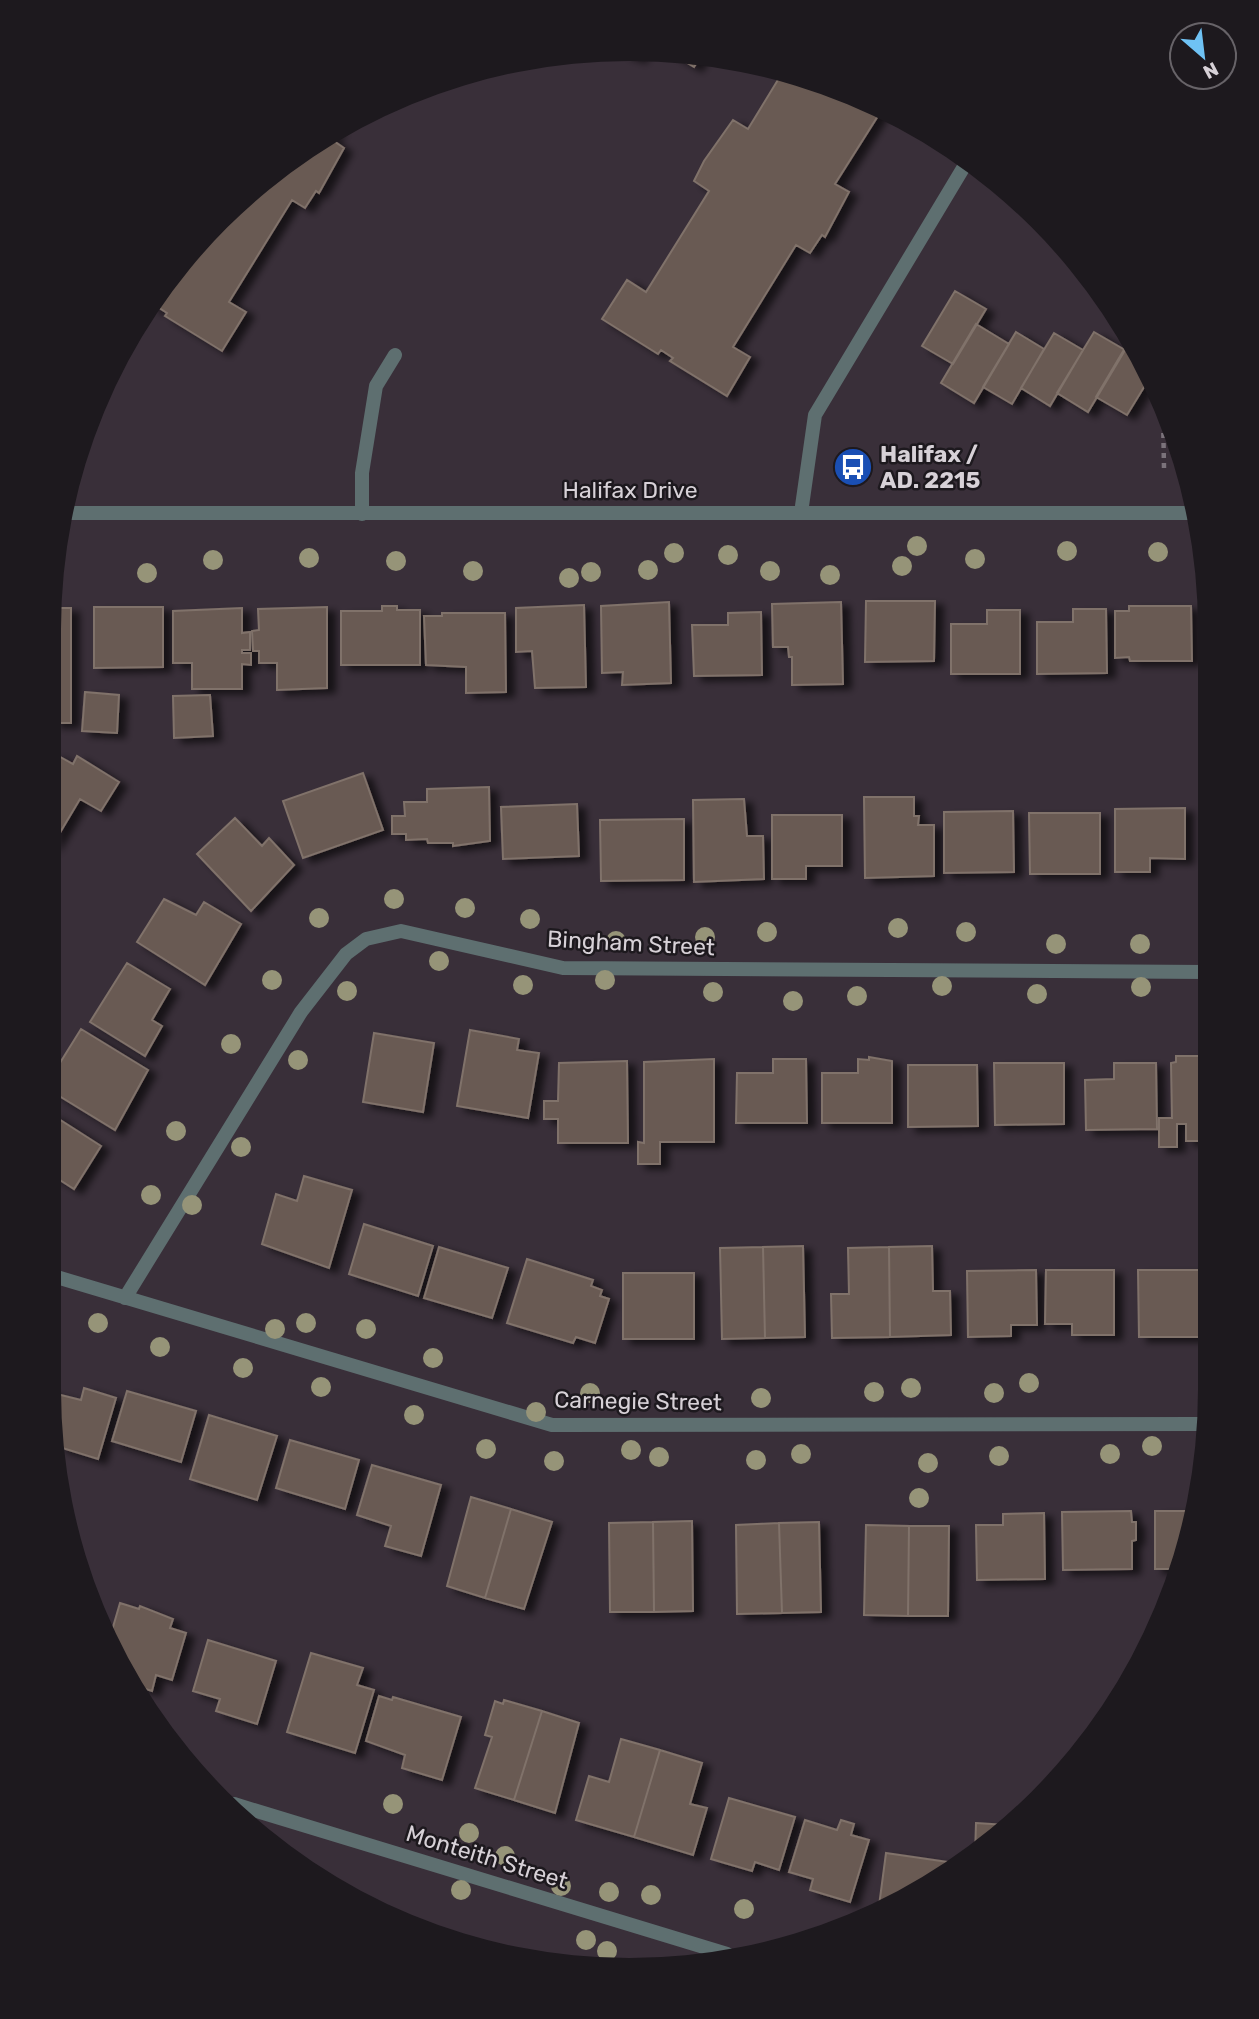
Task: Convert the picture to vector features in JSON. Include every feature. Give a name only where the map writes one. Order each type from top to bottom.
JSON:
[{"type":"street","points":[[801,513],[815,415],[962,170]]},
{"type":"street","points":[[362,514],[362,473],[376,386],[395,355]]},
{"type":"street","name":"Halifax Drive","points":[[73,513],[1186,513]]},
{"type":"street","name":"Bingham Street","points":[[125,1298],[301,1012],[346,954],[366,939],[401,931],[562,968],[1198,972]]},
{"type":"street","name":"Carnegie Street","points":[[61,1278],[551,1425],[1197,1424]]},
{"type":"street","name":"Monteith Street","points":[[245,1807],[717,1951]]},
{"type":"path","points":[[1163,436],[1164,468]]},
{"type":"building","points":[[777,81],[812,91],[877,118],[835,184],[849,192],[825,237],[822,235],[810,253],[796,245],[733,347],[750,357],[727,396],[670,361],[673,358],[661,350],[658,354],[602,319],[627,280],[646,292],[709,191],[694,181],[704,161],[733,120],[748,129]]},
{"type":"building","points":[[336,143],[344,148],[319,193],[316,191],[305,208],[292,200],[229,302],[246,312],[222,351],[165,316],[167,313],[161,309],[179,284],[202,255],[255,202]]},
{"type":"building","points":[[955,291],[986,309],[953,364],[922,346]]},
{"type":"building","points":[[976,324],[1009,344],[974,403],[941,383]]},
{"type":"building","points":[[1016,332],[1044,349],[1012,404],[983,387]]},
{"type":"building","points":[[1094,332],[1124,350],[1088,412],[1057,393]]},
{"type":"building","points":[[1054,333],[1083,350],[1050,406],[1021,388]]},
{"type":"building","points":[[1124,349],[1143,388],[1127,415],[1096,397]]},
{"type":"building","points":[[866,601],[935,601],[934,661],[865,662]]},
{"type":"building","points":[[669,602],[671,683],[622,685],[623,672],[602,673],[601,606]]},
{"type":"building","points":[[841,602],[843,684],[792,685],[792,657],[789,657],[788,647],[773,647],[772,604]]},
{"type":"building","points":[[584,605],[586,687],[535,688],[532,651],[516,652],[516,608]]},
{"type":"building","points":[[382,606],[397,606],[397,610],[420,610],[420,665],[341,665],[341,611],[382,611]]},
{"type":"building","points":[[1129,606],[1191,606],[1192,661],[1130,661],[1129,657],[1115,658],[1115,611],[1129,611]]},
{"type":"building","points":[[94,607],[163,607],[163,667],[94,668]]},
{"type":"building","points":[[327,607],[327,688],[277,690],[277,663],[259,663],[259,651],[253,651],[252,631],[259,630],[258,609]]},
{"type":"building","points":[[62,608],[71,608],[71,723],[61,723]]},
{"type":"building","points":[[242,608],[242,633],[250,632],[250,650],[242,650],[242,653],[251,653],[251,665],[242,664],[242,689],[192,689],[192,663],[173,663],[173,611]]},
{"type":"building","points":[[1073,609],[1106,609],[1107,673],[1037,674],[1037,622],[1073,622]]},
{"type":"building","points":[[987,610],[1020,610],[1020,674],[951,674],[951,624],[987,624]]},
{"type":"building","points":[[761,612],[762,675],[694,676],[692,625],[728,625],[728,613]]},
{"type":"building","points":[[442,613],[505,613],[506,692],[466,693],[466,667],[426,665],[424,616],[442,616]]},
{"type":"building","points":[[85,692],[119,695],[117,733],[82,731]]},
{"type":"building","points":[[210,695],[213,736],[174,738],[173,696]]},
{"type":"building","points":[[77,756],[119,782],[101,811],[80,799],[61,831],[61,757],[73,764]]},
{"type":"building","points":[[363,773],[383,830],[303,858],[283,801]]},
{"type":"building","points":[[489,787],[490,841],[453,846],[453,843],[428,843],[427,839],[406,840],[406,834],[392,834],[392,816],[405,816],[404,802],[427,802],[427,789]]},
{"type":"building","points":[[864,797],[914,797],[914,816],[919,816],[918,825],[934,825],[934,876],[865,878]]},
{"type":"building","points":[[744,799],[747,836],[763,836],[764,879],[694,882],[693,800]]},
{"type":"building","points":[[577,804],[579,856],[503,859],[501,807]]},
{"type":"building","points":[[1185,808],[1185,859],[1150,858],[1150,872],[1115,872],[1115,809]]},
{"type":"building","points":[[1013,811],[1014,872],[944,873],[944,812]]},
{"type":"building","points":[[1029,813],[1100,813],[1100,874],[1030,874]]},
{"type":"building","points":[[772,815],[842,815],[842,866],[806,866],[806,879],[772,879]]},
{"type":"building","points":[[235,818],[262,846],[269,838],[294,865],[251,911],[197,854]]},
{"type":"building","points":[[684,819],[684,880],[601,881],[600,820]]},
{"type":"building","points":[[164,899],[196,915],[204,902],[241,924],[205,985],[137,942]]},
{"type":"building","points":[[127,963],[170,989],[152,1020],[162,1026],[145,1056],[90,1022]]},
{"type":"building","points":[[81,1029],[148,1070],[115,1130],[61,1097],[61,1061]]},
{"type":"building","points":[[470,1030],[519,1039],[517,1050],[539,1053],[528,1118],[457,1106]]},
{"type":"building","points":[[374,1033],[434,1043],[423,1112],[363,1102]]},
{"type":"building","points":[[1176,1056],[1198,1056],[1198,1141],[1186,1141],[1186,1124],[1177,1124],[1177,1147],[1159,1147],[1159,1118],[1172,1118],[1171,1063],[1176,1062]]},
{"type":"building","points":[[869,1057],[892,1061],[892,1123],[822,1123],[822,1073],[858,1073],[858,1059],[869,1060]]},
{"type":"building","points":[[714,1059],[714,1142],[660,1142],[660,1164],[638,1164],[638,1142],[644,1143],[644,1062]]},
{"type":"building","points":[[773,1059],[806,1059],[807,1123],[736,1123],[737,1073],[773,1073]]},
{"type":"building","points":[[627,1061],[628,1143],[558,1143],[558,1119],[544,1119],[544,1101],[558,1101],[559,1063]]},
{"type":"building","points":[[994,1063],[1064,1063],[1064,1124],[995,1125]]},
{"type":"building","points":[[1114,1063],[1156,1063],[1157,1129],[1086,1130],[1085,1080],[1114,1079]]},
{"type":"building","points":[[908,1065],[977,1065],[978,1126],[908,1127]]},
{"type":"building","points":[[61,1120],[101,1146],[74,1189],[61,1181]]},
{"type":"building","points":[[304,1176],[352,1190],[329,1268],[262,1244],[276,1194],[297,1201]]},
{"type":"building","points":[[364,1224],[433,1246],[418,1296],[349,1274]]},
{"type":"building","points":[[803,1246],[805,1337],[765,1338],[763,1247]]},
{"type":"building","points":[[932,1246],[933,1291],[950,1291],[951,1335],[890,1337],[889,1247]]},
{"type":"building","points":[[439,1247],[508,1268],[492,1318],[424,1298]]},
{"type":"building","points":[[763,1247],[765,1338],[722,1339],[720,1248]]},
{"type":"building","points":[[889,1247],[890,1337],[832,1338],[831,1294],[849,1294],[848,1248]]},
{"type":"building","points":[[527,1259],[593,1280],[591,1286],[602,1290],[600,1296],[609,1299],[595,1343],[576,1337],[573,1343],[507,1323]]},
{"type":"building","points":[[1036,1270],[1037,1325],[1011,1325],[1011,1336],[968,1337],[967,1271]]},
{"type":"building","points":[[1046,1270],[1114,1270],[1114,1335],[1072,1335],[1072,1324],[1045,1324]]},
{"type":"building","points":[[1138,1270],[1198,1270],[1198,1337],[1139,1337]]},
{"type":"building","points":[[623,1273],[694,1273],[694,1339],[623,1339]]},
{"type":"building","points":[[84,1388],[116,1398],[98,1459],[64,1449],[61,1395],[81,1400]]},
{"type":"building","points":[[127,1391],[196,1411],[181,1462],[112,1441]]},
{"type":"building","points":[[209,1415],[277,1436],[257,1500],[190,1479]]},
{"type":"building","points":[[290,1440],[359,1460],[345,1509],[276,1488]]},
{"type":"building","points":[[372,1465],[441,1485],[421,1556],[385,1546],[391,1526],[357,1515]]},
{"type":"building","points":[[471,1497],[511,1509],[485,1598],[447,1586]]},
{"type":"building","points":[[511,1509],[552,1522],[524,1609],[485,1598]]},
{"type":"building","points":[[1131,1511],[1132,1522],[1136,1522],[1136,1540],[1132,1541],[1132,1569],[1063,1570],[1062,1512]]},
{"type":"building","points":[[1155,1511],[1184,1511],[1169,1569],[1155,1569]]},
{"type":"building","points":[[1044,1513],[1045,1579],[977,1580],[976,1525],[1003,1525],[1003,1514]]},
{"type":"building","points":[[692,1521],[693,1611],[654,1612],[653,1522]]},
{"type":"building","points":[[653,1522],[654,1612],[610,1612],[609,1523]]},
{"type":"building","points":[[819,1522],[821,1612],[782,1613],[779,1523]]},
{"type":"building","points":[[779,1523],[782,1613],[737,1614],[736,1525]]},
{"type":"building","points":[[866,1525],[909,1526],[908,1616],[864,1615]]},
{"type":"building","points":[[909,1526],[949,1526],[948,1616],[908,1616]]},
{"type":"building","points":[[120,1603],[139,1609],[140,1606],[173,1619],[170,1628],[186,1633],[172,1680],[156,1675],[152,1691],[147,1689],[113,1626]]},
{"type":"building","points":[[208,1640],[276,1661],[257,1724],[216,1711],[220,1699],[193,1691]]},
{"type":"building","points":[[311,1653],[363,1668],[357,1685],[374,1690],[355,1753],[287,1732]]},
{"type":"building","points":[[379,1696],[392,1700],[393,1697],[461,1717],[442,1780],[402,1768],[405,1755],[366,1741]]},
{"type":"building","points":[[504,1700],[542,1711],[514,1800],[475,1788],[492,1737],[485,1735],[495,1701],[503,1704]]},
{"type":"building","points":[[542,1711],[579,1723],[555,1813],[514,1800]]},
{"type":"building","points":[[621,1739],[660,1750],[634,1837],[576,1820],[589,1776],[609,1782]]},
{"type":"building","points":[[660,1750],[702,1763],[690,1804],[707,1808],[693,1855],[634,1837]]},
{"type":"building","points":[[729,1798],[795,1817],[779,1870],[755,1862],[752,1871],[711,1859]]},
{"type":"building","points":[[805,1820],[837,1830],[841,1820],[854,1824],[851,1835],[869,1840],[850,1902],[810,1890],[813,1879],[789,1872]]},
{"type":"building","points":[[976,1823],[995,1824],[975,1840]]},
{"type":"building","points":[[886,1853],[946,1862],[914,1882],[880,1900]]},
{"type":"place","name":"Halifax / AD. 2215","points":[[853,467]]}]
